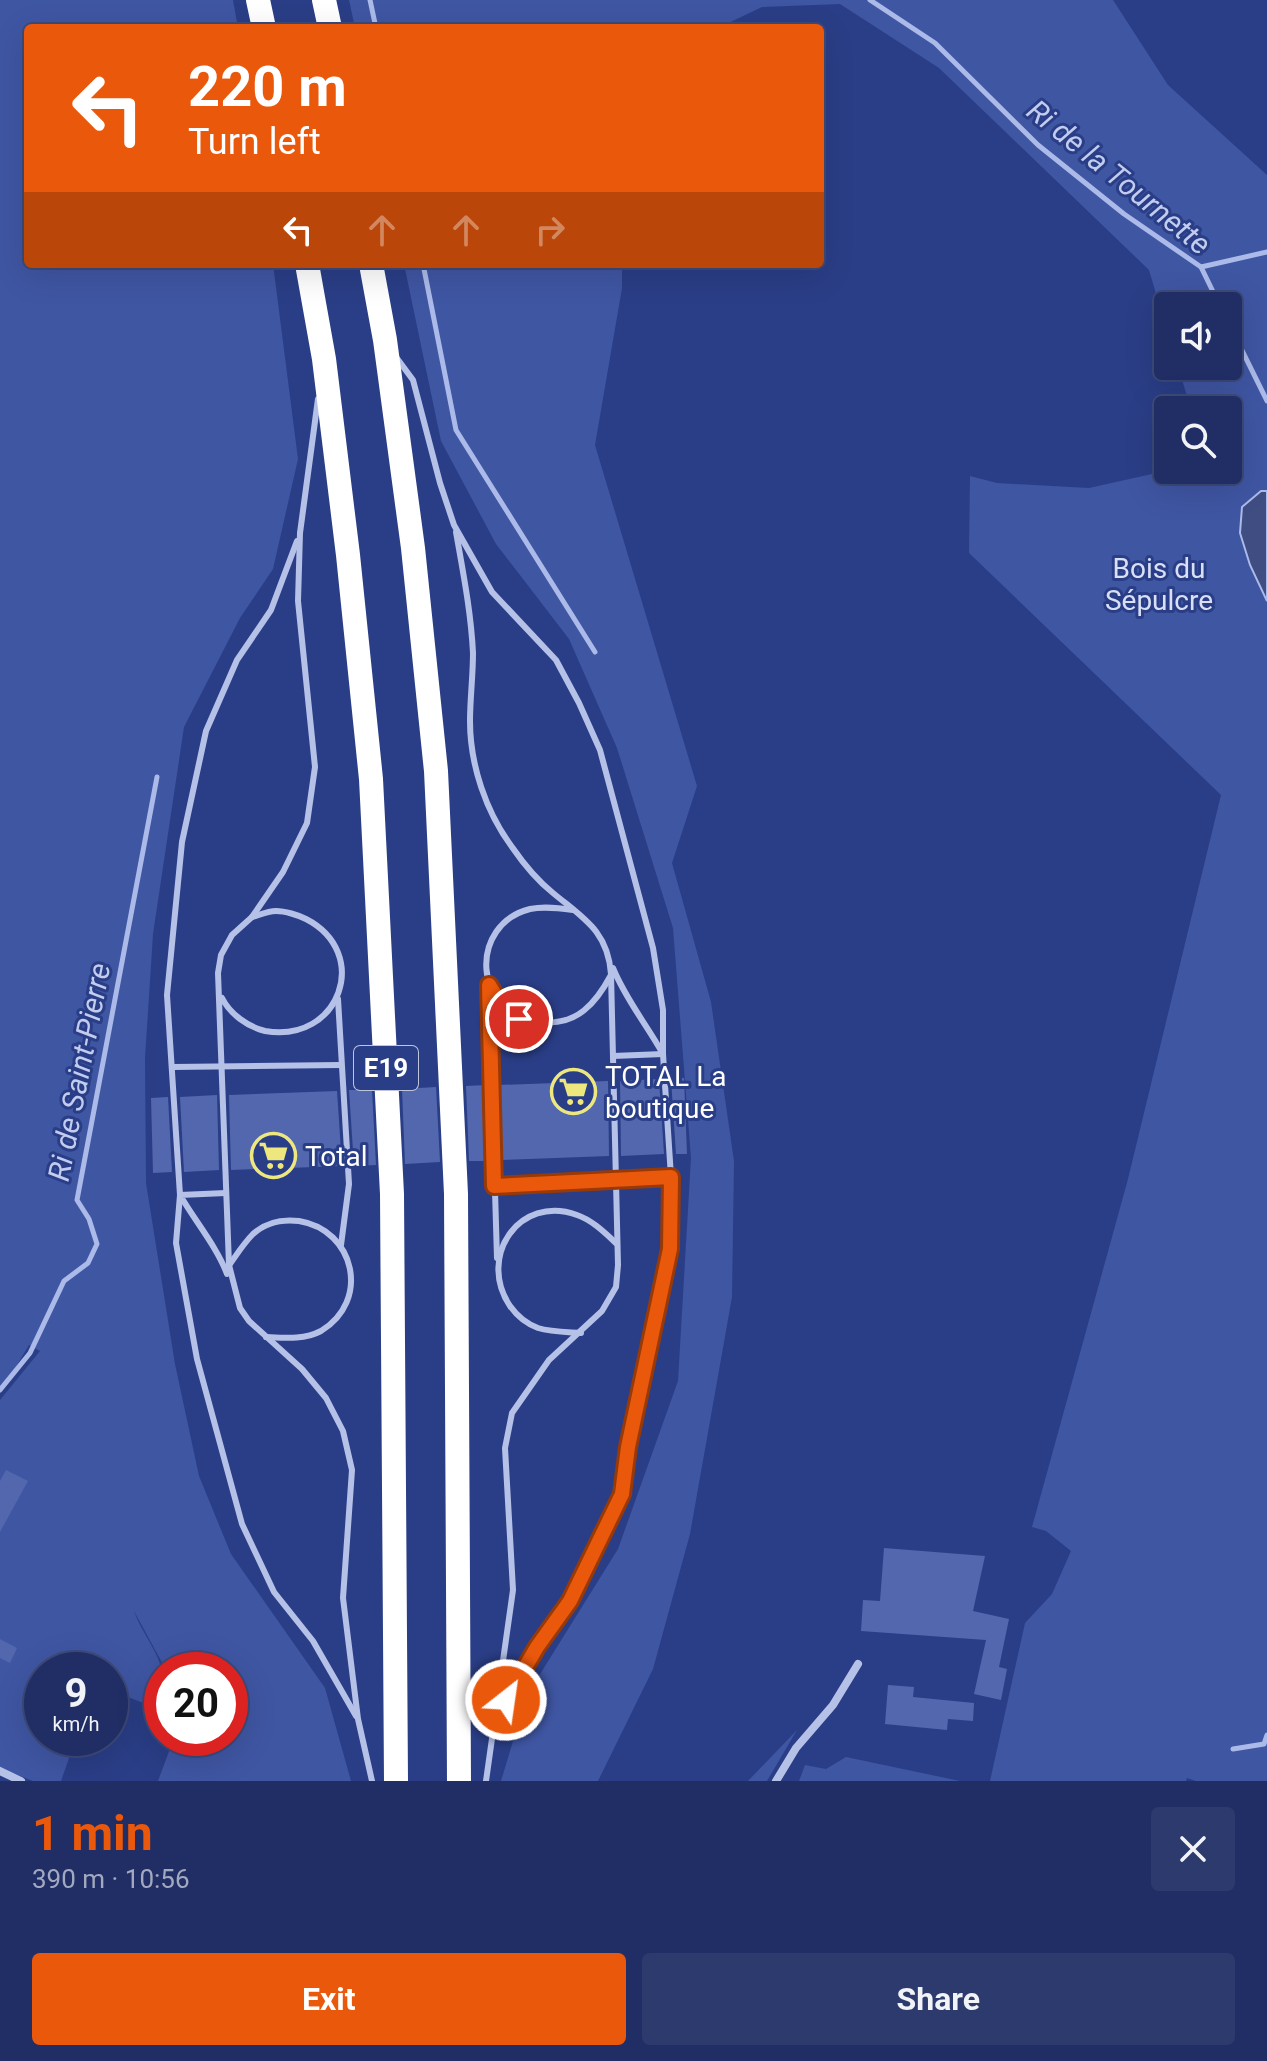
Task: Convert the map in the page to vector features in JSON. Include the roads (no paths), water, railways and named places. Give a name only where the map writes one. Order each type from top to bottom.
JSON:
[{"type":"highway","points":[[258,0],[263,24]]},
{"type":"highway","points":[[324,0],[329,24]]},
{"type":"highway","name":"E19","points":[[308,268],[324,359],[371,779],[392,1194],[396,1781]]},
{"type":"highway","name":"E19","points":[[372,268],[385,340],[413,548],[436,771],[456,1194],[459,1781]]},
{"type":"street","points":[[776,1781],[796,1748],[833,1705],[858,1664]]},
{"type":"street","points":[[0,1771],[21,1781]]},
{"type":"lane","points":[[385,340],[413,380],[454,525],[467,592],[473,654],[470,724],[476,768],[489,808],[512,848],[551,891],[591,923],[602,939],[624,996],[646,1023],[663,1054]]},
{"type":"lane","points":[[233,1288],[229,1265],[218,973],[221,955],[232,935],[252,917],[283,872],[307,823],[315,767],[298,601],[300,533],[324,359]]},
{"type":"lane","points":[[454,525],[492,592],[556,660],[600,750],[653,948],[663,1010],[671,1177],[670,1249],[628,1447],[622,1494],[570,1601],[537,1647],[496,1718]]},
{"type":"lane","points":[[300,533],[271,610],[237,660],[206,731],[182,842],[167,995],[180,1195],[176,1243],[197,1359],[242,1524],[274,1592],[313,1641],[358,1719]]},
{"type":"lane","points":[[576,910],[551,907],[529,909],[508,919],[491,941],[486,965],[498,1283],[518,1316],[538,1328],[581,1333]]},
{"type":"lane","points":[[252,917],[276,911],[300,916],[321,927],[335,944],[342,973],[338,999],[349,1184],[341,1245]]},
{"type":"lane","points":[[486,1781],[513,1590],[505,1448],[512,1413],[549,1360],[602,1311],[616,1287],[610,961]]},
{"type":"lane","points":[[489,985],[503,1008],[519,1019],[550,1023],[574,1019],[589,1009],[611,974]]},
{"type":"lane","points":[[220,995],[227,1008],[240,1019],[258,1029],[282,1034],[306,1028],[326,1014],[338,999]]},
{"type":"lane","points":[[613,1056],[663,1054]]},
{"type":"lane","points":[[173,1067],[341,1065]]},
{"type":"lane","points":[[494,1186],[671,1177]]},
{"type":"lane","points":[[180,1195],[226,1193]]},
{"type":"lane","points":[[180,1195],[203,1234],[220,1255],[240,1308],[266,1337],[302,1369],[326,1398],[343,1431],[352,1470],[343,1598],[358,1719],[372,1781]]},
{"type":"lane","points":[[497,1261],[506,1236],[522,1221],[557,1211],[576,1214],[593,1223],[617,1244]]},
{"type":"lane","points":[[229,1265],[253,1234],[267,1225],[287,1220],[314,1223],[326,1230],[348,1257],[352,1277],[346,1305],[336,1319],[319,1332],[301,1338],[266,1337]]},
{"type":"waterway","points":[[370,0],[375,24]]},
{"type":"waterway","name":"Ri de la Tournette","points":[[870,0],[935,43],[1038,145],[1124,214],[1201,267],[1213,292]]},
{"type":"waterway","points":[[1201,267],[1267,252]]},
{"type":"waterway","points":[[424,268],[456,430],[595,652]]},
{"type":"waterway","name":"Ri de la Tournette","points":[[1242,350],[1267,401]]},
{"type":"waterway","name":"Ri de Saint-Pierre","points":[[0,1390],[30,1353],[64,1281],[88,1263],[97,1244],[89,1219],[77,1200],[157,777]]},
{"type":"waterway","name":"Ri de la Tournette","points":[[1233,1749],[1264,1744],[1267,1735]]},
{"type":"place","name":"TOTAL La boutique","points":[[574,1092]]},
{"type":"place","name":"Total","points":[[274,1156]]},
{"type":"park label","name":"Bois du Sépulcre","points":[[1159,584]]}]
